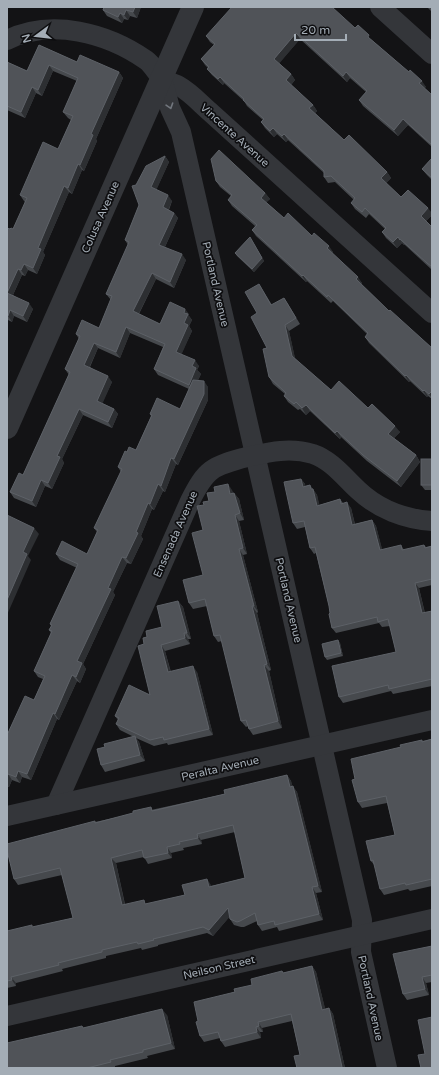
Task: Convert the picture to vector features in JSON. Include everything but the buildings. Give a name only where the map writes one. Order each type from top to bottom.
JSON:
[{"type":"street","name":"Colusa Avenue","points":[[7,428],[193,7]]},
{"type":"street","points":[[380,7],[432,54]]},
{"type":"street","name":"Vincente Avenue","points":[[7,40],[37,31],[58,30],[84,32],[105,38],[150,62],[162,78],[179,86],[196,100],[432,313]]},
{"type":"street","name":"Portland Avenue","points":[[162,78],[170,108],[181,132],[362,920],[361,952],[387,1068]]},
{"type":"street","name":"Portland Avenue","points":[[181,132],[186,113],[196,100]]},
{"type":"street","name":"Ensenada Avenue","points":[[56,805],[190,501],[198,485],[208,472],[219,465],[278,450],[290,450],[313,454],[336,468],[367,498],[380,506],[408,517],[432,521]]},
{"type":"street","name":"Peralta Avenue","points":[[7,816],[432,720]]},
{"type":"street","name":"Neilson Street","points":[[7,1016],[432,919]]}]
